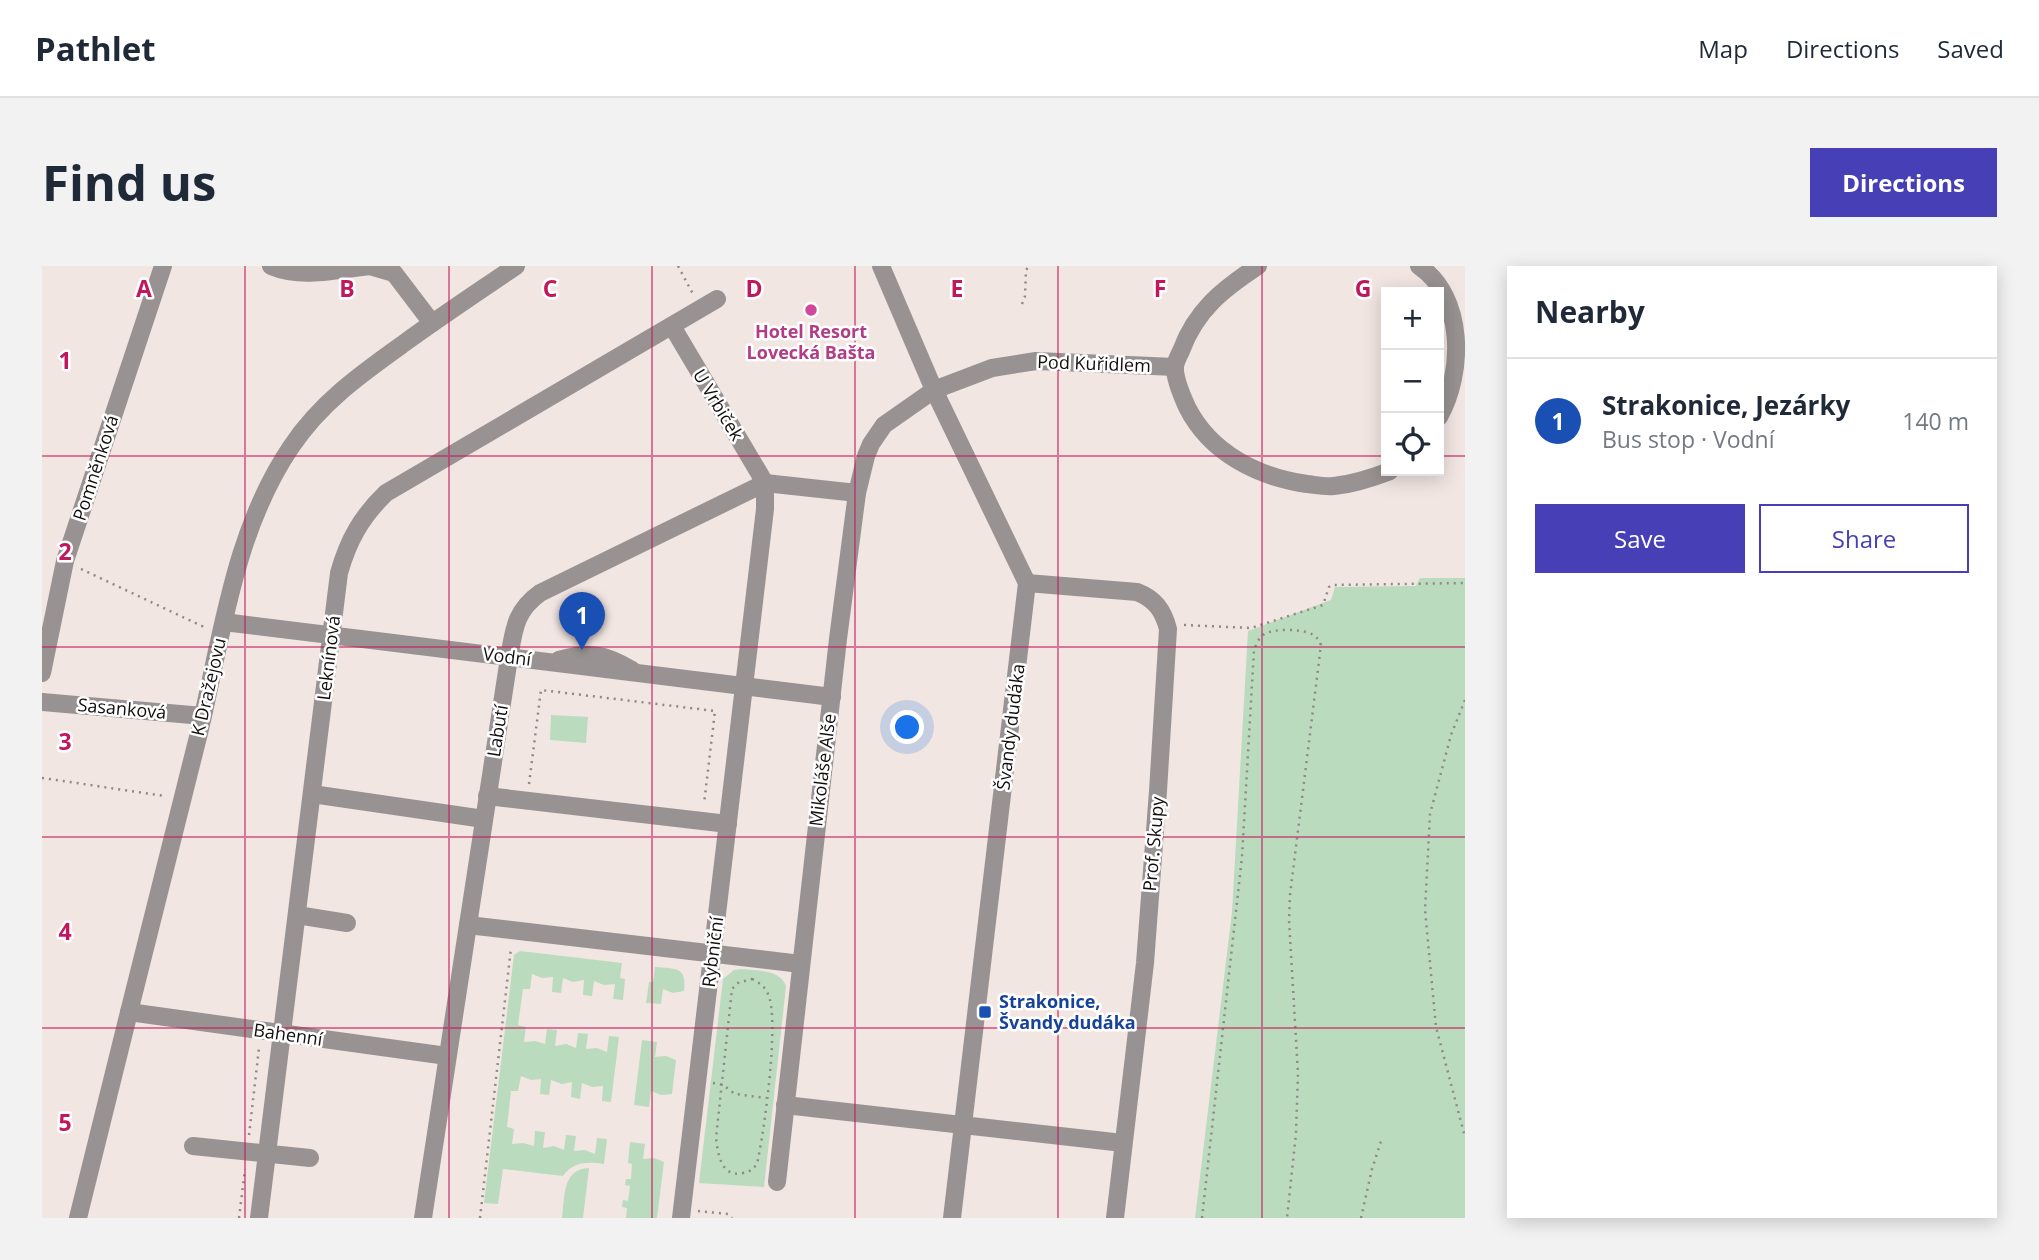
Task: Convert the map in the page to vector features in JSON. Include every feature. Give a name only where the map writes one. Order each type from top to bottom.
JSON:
[{"type":"street","name":"Pomněnková","points":[[42,673],[65,561],[163,266]]},
{"type":"street","points":[[271,266],[306,273],[369,266],[394,273],[432,324]]},
{"type":"street","name":"K Dražejovu","points":[[78,1218],[203,716],[219,627],[253,521],[270,482],[291,447],[318,412],[350,382],[516,266]]},
{"type":"street","points":[[881,266],[934,390],[1027,583],[1136,592],[1150,598],[1159,607],[1167,624]]},
{"type":"street","name":"Pod Kuřidlem","points":[[1258,266],[1224,289],[1198,317],[1185,340],[1175,367],[1184,399],[1196,425],[1237,461],[1284,481],[1331,487],[1381,474]]},
{"type":"street","points":[[1419,266],[1436,282],[1446,298],[1455,325],[1457,367],[1441,413]]},
{"type":"street","name":"Leknínová","points":[[259,1218],[339,573],[346,548],[370,508],[386,493],[709,304]]},
{"type":"street","name":"U Vrbiček","points":[[671,326],[765,483]]},
{"type":"street","name":"Pod Kuřidlem","points":[[934,390],[992,368],[1036,361],[1175,367]]},
{"type":"street","name":"Mikoláše Alše","points":[[777,1182],[857,493],[866,456],[877,433],[884,425],[934,390]]},
{"type":"street","points":[[765,483],[857,493]]},
{"type":"street","name":"Labutí","points":[[423,1218],[509,658],[520,613],[528,601],[540,593],[765,483]]},
{"type":"street","name":"Rybniční","points":[[681,1213],[765,509],[765,483]]},
{"type":"street","name":"Švandy dudáka","points":[[952,1218],[1027,583]]},
{"type":"street","name":"Prof. Skupy","points":[[1115,1218],[1145,963],[1167,624]]},
{"type":"street","name":"Vodní","points":[[219,627],[333,636],[551,663],[582,654],[611,657],[634,673],[744,687]]},
{"type":"street","points":[[744,687],[832,697]]},
{"type":"street","name":"Sasanková","points":[[42,702],[203,716]]},
{"type":"street","points":[[312,794],[484,819]]},
{"type":"street","points":[[487,796],[728,824]]},
{"type":"street","points":[[296,915],[347,923]]},
{"type":"street","points":[[468,925],[801,964]]},
{"type":"street","name":"Bahenní","points":[[130,1012],[447,1056]]},
{"type":"street","points":[[785,1105],[1123,1143]]},
{"type":"street","points":[[193,1146],[310,1158]]},
{"type":"path","points":[[678,266],[709,304]]},
{"type":"path","points":[[1022,304],[1026,270],[1029,266]]},
{"type":"path","points":[[65,561],[219,627]]},
{"type":"path","points":[[1167,624],[1251,628],[1323,605],[1332,585],[1465,583]]},
{"type":"path","points":[[1202,1218],[1237,908],[1254,650],[1262,635],[1290,631],[1310,633],[1321,645],[1290,895],[1289,920],[1298,1074],[1296,1133],[1287,1218]]},
{"type":"path","points":[[527,801],[541,690],[715,711],[702,821]]},
{"type":"path","points":[[1465,700],[1451,735],[1430,814],[1425,910],[1436,1027],[1465,1137]]},
{"type":"path","points":[[42,778],[182,798]]},
{"type":"path","points":[[480,1218],[513,930]]},
{"type":"path","points":[[752,979],[761,984],[768,994],[773,1011],[772,1046],[765,1098],[757,1164],[746,1173],[726,1171],[718,1156],[716,1138],[732,989],[738,983],[752,979]]},
{"type":"path","points":[[248,1139],[259,1047],[255,1045]]},
{"type":"path","points":[[723,1085],[734,1094],[777,1100],[785,1105]]},
{"type":"path","points":[[1361,1218],[1381,1141]]},
{"type":"path","points":[[239,1218],[245,1165]]},
{"type":"path","points":[[681,1213],[727,1214],[732,1218]]},
{"type":"green space","points":[[1420,578],[1465,578],[1465,1218],[1195,1218],[1232,912],[1248,631],[1331,600],[1335,587],[1416,586]]},
{"type":"green space","points":[[551,715],[588,717],[586,743],[550,740]]},
{"type":"green space","points":[[520,951],[622,963],[620,978],[625,979],[623,1000],[613,999],[615,984],[604,985],[594,981],[592,996],[583,995],[584,980],[573,982],[563,978],[561,993],[552,992],[553,977],[542,978],[532,974],[530,989],[523,989],[518,1025],[526,1027],[524,1042],[545,1044],[547,1029],[557,1030],[555,1046],[566,1044],[576,1048],[578,1033],[588,1034],[586,1049],[597,1048],[607,1052],[609,1036],[619,1037],[611,1102],[602,1101],[603,1086],[592,1087],[582,1083],[580,1099],[571,1097],[572,1082],[562,1084],[551,1080],[549,1095],[540,1094],[541,1079],[531,1080],[521,1076],[518,1091],[511,1091],[507,1127],[514,1129],[512,1144],[534,1146],[535,1131],[545,1132],[543,1148],[554,1146],[564,1150],[566,1135],[576,1136],[574,1151],[585,1150],[595,1154],[597,1138],[607,1139],[604,1164],[581,1164],[563,1176],[503,1169],[498,1204],[484,1203],[514,955]]},
{"type":"green space","points":[[655,967],[674,969],[682,973],[684,991],[673,993],[663,989],[661,1004],[646,1003],[649,982],[653,982]]},
{"type":"green space","points":[[734,970],[779,976],[786,986],[764,1187],[699,1183],[723,979]]},
{"type":"green space","points":[[642,1040],[657,1042],[655,1057],[666,1056],[676,1060],[672,1094],[661,1095],[651,1091],[649,1107],[634,1105]]},
{"type":"green space","points":[[630,1142],[645,1144],[643,1159],[654,1158],[664,1162],[657,1218],[626,1218],[627,1208],[622,1207],[623,1200],[628,1201],[630,1186],[625,1185],[626,1179],[631,1179],[632,1164],[628,1163]]},
{"type":"green space","points":[[589,1168],[583,1218],[562,1218],[569,1179],[574,1173]]},
{"type":"place","name":"Hotel Resort Lovecká Bašta","points":[[811,310]]},
{"type":"place","name":"Strakonice, Jezárky","points":[[582,650]]},
{"type":"place","name":"Strakonice, Švandy dudáka","points":[[985,1012]]}]
